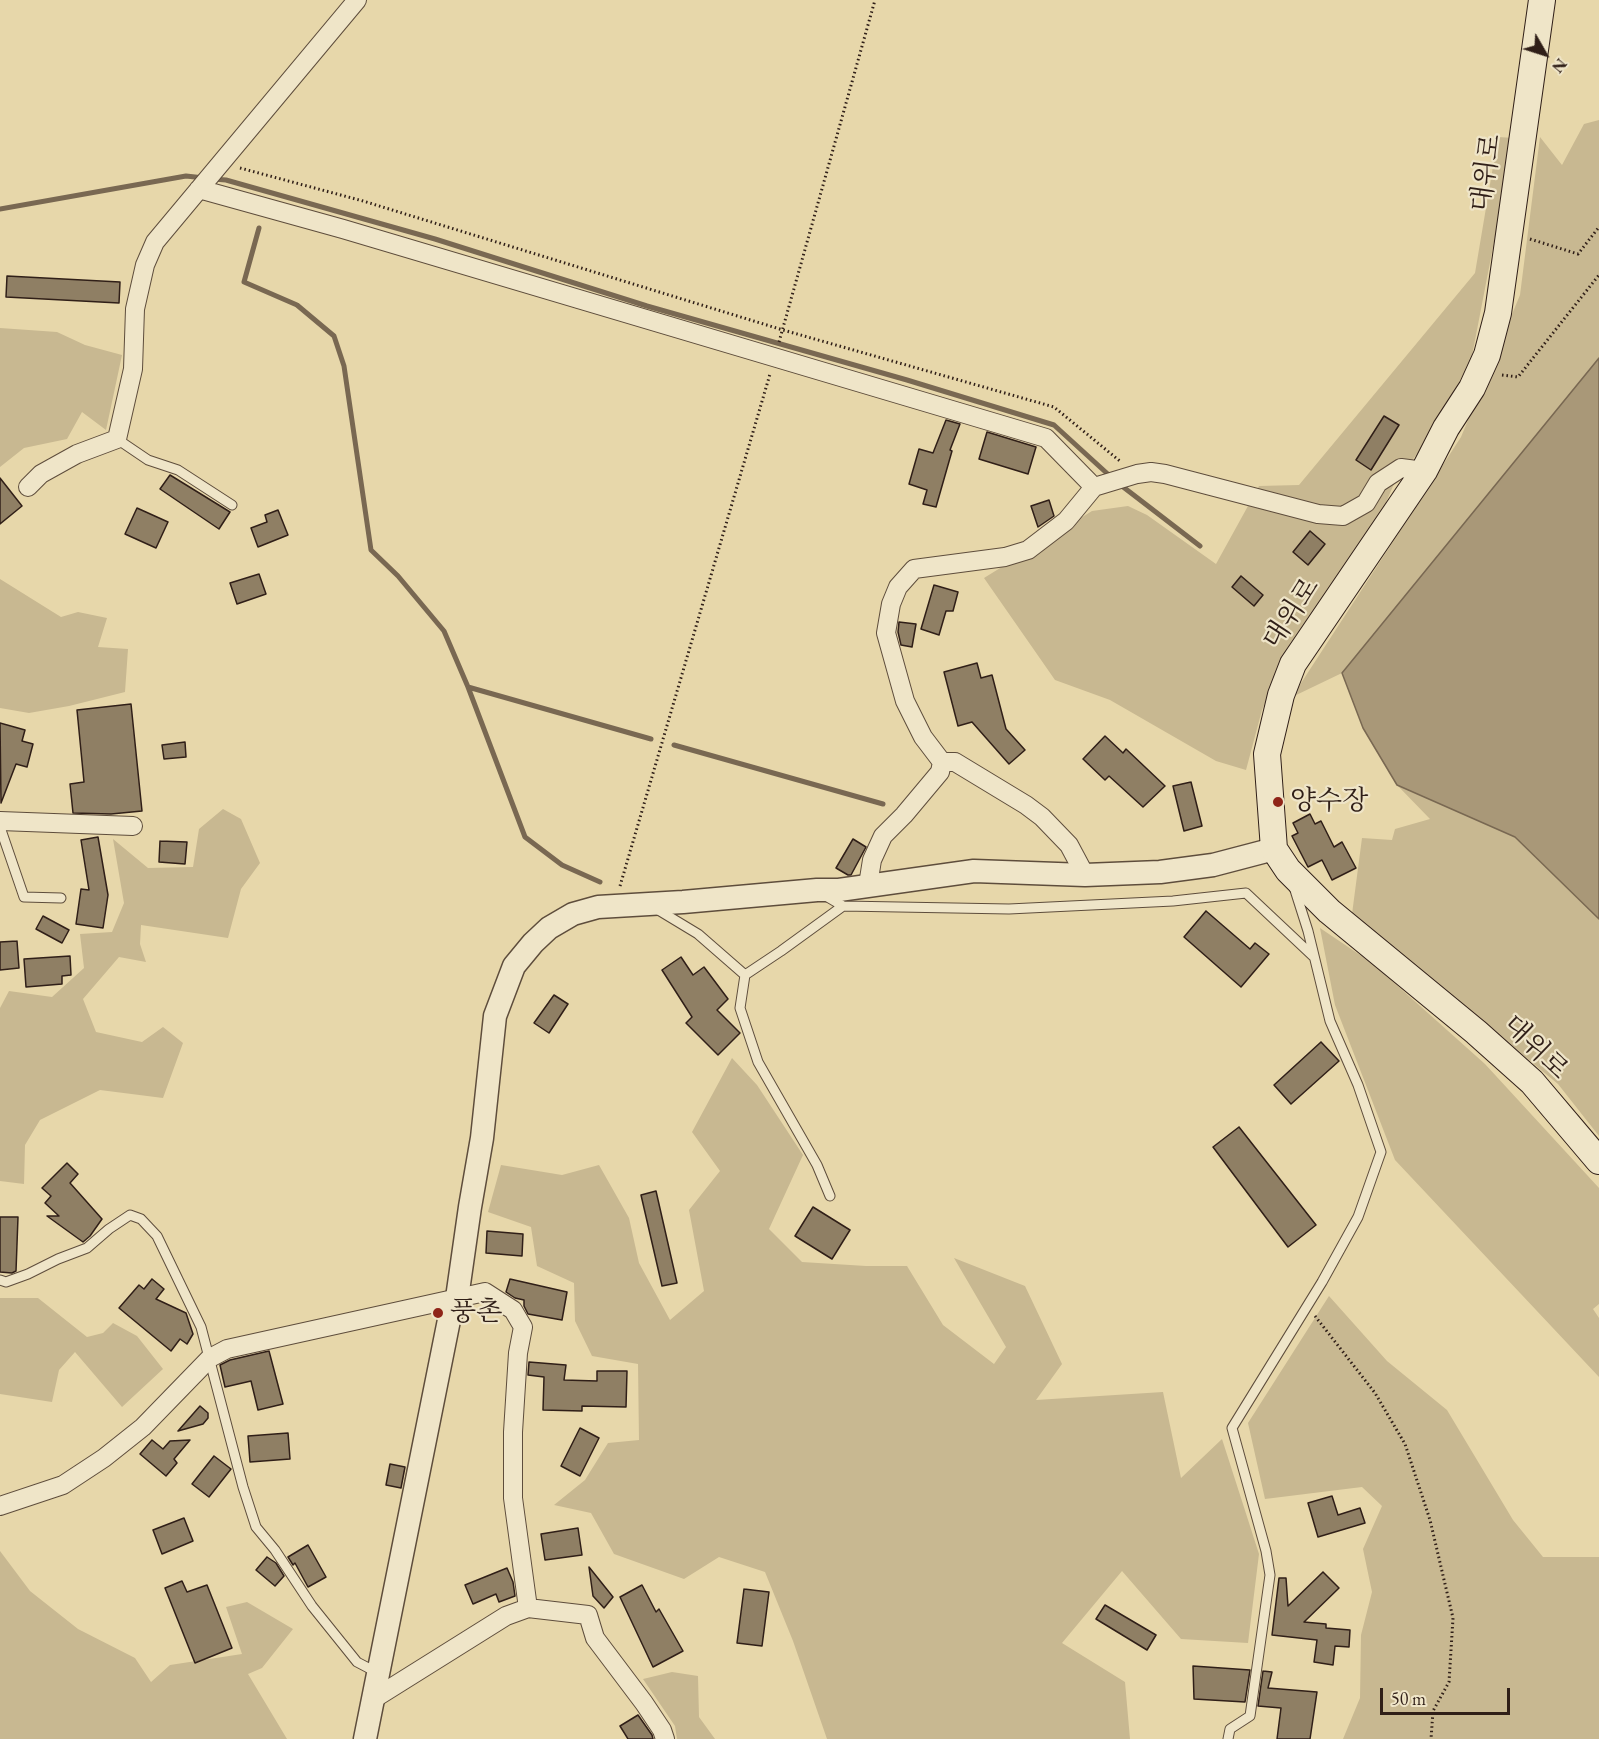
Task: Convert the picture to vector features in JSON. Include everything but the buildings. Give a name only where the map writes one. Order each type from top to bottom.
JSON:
[{"type":"main road","name":"대위로","points":[[1542,0],[1498,313],[1487,355],[1472,388],[1446,428],[1424,471],[1293,664],[1281,695],[1267,754],[1274,849],[1288,870],[1329,911],[1476,1032],[1532,1082],[1599,1161]]},
{"type":"street","points":[[28,487],[41,474],[77,454],[117,439],[133,369],[135,309],[146,265],[155,242],[357,0]]},
{"type":"street","points":[[209,177],[343,230],[1046,438],[1116,481]]},
{"type":"street","points":[[868,885],[872,860],[882,836],[904,815],[940,772],[942,762],[923,737],[905,701],[886,633],[891,604],[898,587],[914,569],[1005,557],[1028,550],[1116,481],[1151,472],[1318,514],[1343,516],[1366,503],[1378,483],[1401,468],[1424,471]]},
{"type":"street","points":[[942,762],[955,762],[1042,817],[1069,845],[1085,875]]},
{"type":"street","points":[[0,821],[133,826]]},
{"type":"street","points":[[366,1739],[449,1320],[457,1298],[482,1138],[495,1016],[514,966],[549,928],[573,914],[598,907],[614,908],[839,890],[974,871],[1085,875],[1160,872],[1213,865],[1274,849]]},
{"type":"street","points":[[0,1506],[63,1485],[104,1458],[142,1427],[210,1358],[227,1349],[485,1292],[513,1310],[523,1327],[518,1353],[513,1432],[513,1498],[528,1608]]},
{"type":"street","points":[[375,1698],[506,1616],[528,1608],[588,1616],[595,1638],[644,1703],[662,1730],[665,1739]]},
{"type":"lane","points":[[117,439],[148,460],[178,470],[232,505]]},
{"type":"lane","points":[[0,827],[24,897],[61,898]]},
{"type":"lane","points":[[1228,1739],[1230,1729],[1250,1716],[1270,1575],[1266,1551],[1232,1428],[1322,1282],[1358,1217],[1381,1152],[1358,1084],[1330,1021],[1308,931],[1288,870]]},
{"type":"lane","points":[[817,890],[843,906],[1009,909],[1173,901],[1246,892],[1314,957]]},
{"type":"lane","points":[[649,905],[698,934],[744,975]]},
{"type":"lane","points":[[744,975],[843,906]]},
{"type":"lane","points":[[744,975],[740,1008],[758,1062],[817,1164],[830,1196]]},
{"type":"lane","points":[[0,1280],[6,1282],[28,1274],[87,1248],[130,1215],[141,1219],[157,1236],[201,1327],[243,1487],[256,1527],[312,1606],[357,1662],[380,1674]]},
{"type":"path","points":[[781,337],[875,0]]},
{"type":"path","points":[[209,177],[363,201],[783,330],[1054,407],[1116,481]]},
{"type":"path","points":[[1509,232],[1578,254],[1599,227]]},
{"type":"path","points":[[1479,372],[1518,377],[1599,274]]},
{"type":"path","points":[[614,908],[775,358]]},
{"type":"path","points":[[1310,1310],[1375,1393],[1406,1444],[1430,1520],[1453,1618],[1449,1682],[1434,1711],[1431,1739]]},
{"type":"shaded area","points":[[1599,120],[1599,358],[1342,673],[1292,697],[1461,437],[1520,295],[1540,137],[1562,165],[1584,124]]},
{"type":"shaded area","points":[[1498,137],[1514,138],[1471,361],[1420,450],[1393,486],[1382,512],[1289,645],[1262,710],[1246,770],[1216,761],[1110,700],[1055,680],[984,578],[1092,511],[1128,506],[1147,515],[1216,564],[1259,486],[1299,485],[1475,273]]},
{"type":"shaded area","points":[[0,328],[57,332],[85,345],[122,355],[106,430],[82,412],[67,439],[24,448],[0,467]]},
{"type":"shaded area","points":[[1599,358],[1599,919],[1515,837],[1397,785],[1363,728],[1342,673]]},
{"type":"shaded area","points":[[0,579],[61,617],[78,612],[107,618],[98,647],[128,649],[125,692],[29,713],[0,708]]},
{"type":"shaded area","points":[[1397,785],[1515,837],[1599,919],[1599,1136],[1558,1084],[1352,914],[1362,838],[1392,840],[1395,829],[1430,819]]},
{"type":"shaded area","points":[[223,809],[241,819],[260,863],[241,889],[228,938],[141,925],[140,944],[146,962],[119,957],[83,999],[96,1032],[142,1042],[163,1027],[183,1043],[163,1098],[100,1090],[40,1120],[25,1145],[24,1184],[0,1181],[0,1008],[9,991],[52,997],[84,968],[80,934],[112,932],[124,903],[113,839],[148,868],[193,867],[199,829]]},
{"type":"shaded area","points":[[1320,928],[1372,963],[1485,1064],[1599,1188],[1599,1304],[1593,1309],[1599,1318],[1599,1377],[1395,1160],[1335,1005]]},
{"type":"shaded area","points":[[732,1058],[757,1085],[803,1155],[769,1229],[802,1262],[907,1266],[943,1325],[994,1364],[1006,1347],[954,1258],[1025,1286],[1062,1364],[1036,1400],[1163,1392],[1181,1478],[1222,1439],[1259,1554],[1248,1643],[1181,1639],[1122,1571],[1062,1643],[1125,1682],[1130,1739],[827,1739],[793,1641],[765,1572],[719,1557],[684,1579],[614,1554],[591,1513],[554,1505],[585,1480],[608,1443],[639,1440],[638,1364],[592,1356],[575,1321],[574,1283],[537,1266],[531,1227],[488,1212],[501,1165],[562,1175],[599,1165],[629,1218],[639,1263],[670,1320],[704,1291],[689,1210],[720,1171],[692,1132]]},
{"type":"shaded area","points":[[1329,1296],[1387,1361],[1447,1410],[1513,1520],[1543,1557],[1599,1557],[1599,1739],[1343,1739],[1360,1698],[1361,1635],[1372,1592],[1363,1549],[1382,1506],[1362,1487],[1265,1499],[1248,1423]]},
{"type":"shaded area","points":[[0,1298],[38,1298],[87,1337],[103,1333],[113,1323],[137,1336],[163,1369],[122,1407],[75,1352],[59,1370],[52,1402],[0,1394]]},
{"type":"shaded area","points":[[0,1551],[30,1591],[78,1629],[135,1658],[151,1682],[170,1665],[242,1654],[226,1607],[247,1602],[293,1629],[262,1668],[248,1674],[287,1739],[0,1739]]},
{"type":"shaded area","points":[[672,1672],[698,1676],[699,1717],[715,1739],[677,1739],[675,1726],[643,1679]]},
{"type":"waterway","points":[[0,209],[186,176],[204,178]]},
{"type":"waterway","points":[[213,179],[226,180],[435,239],[647,306],[907,380],[1054,425],[1111,477]]},
{"type":"waterway","points":[[259,228],[244,282],[297,305],[334,336],[344,366],[371,550],[398,576],[444,631],[468,687],[525,837],[562,865],[600,882]]},
{"type":"waterway","points":[[1118,483],[1200,546]]},
{"type":"waterway","points":[[468,687],[651,739]]},
{"type":"waterway","points":[[674,745],[883,804]]},
{"type":"place","name":"양수장","points":[[1278,802]]},
{"type":"place","name":"풍촌","points":[[438,1313]]}]
